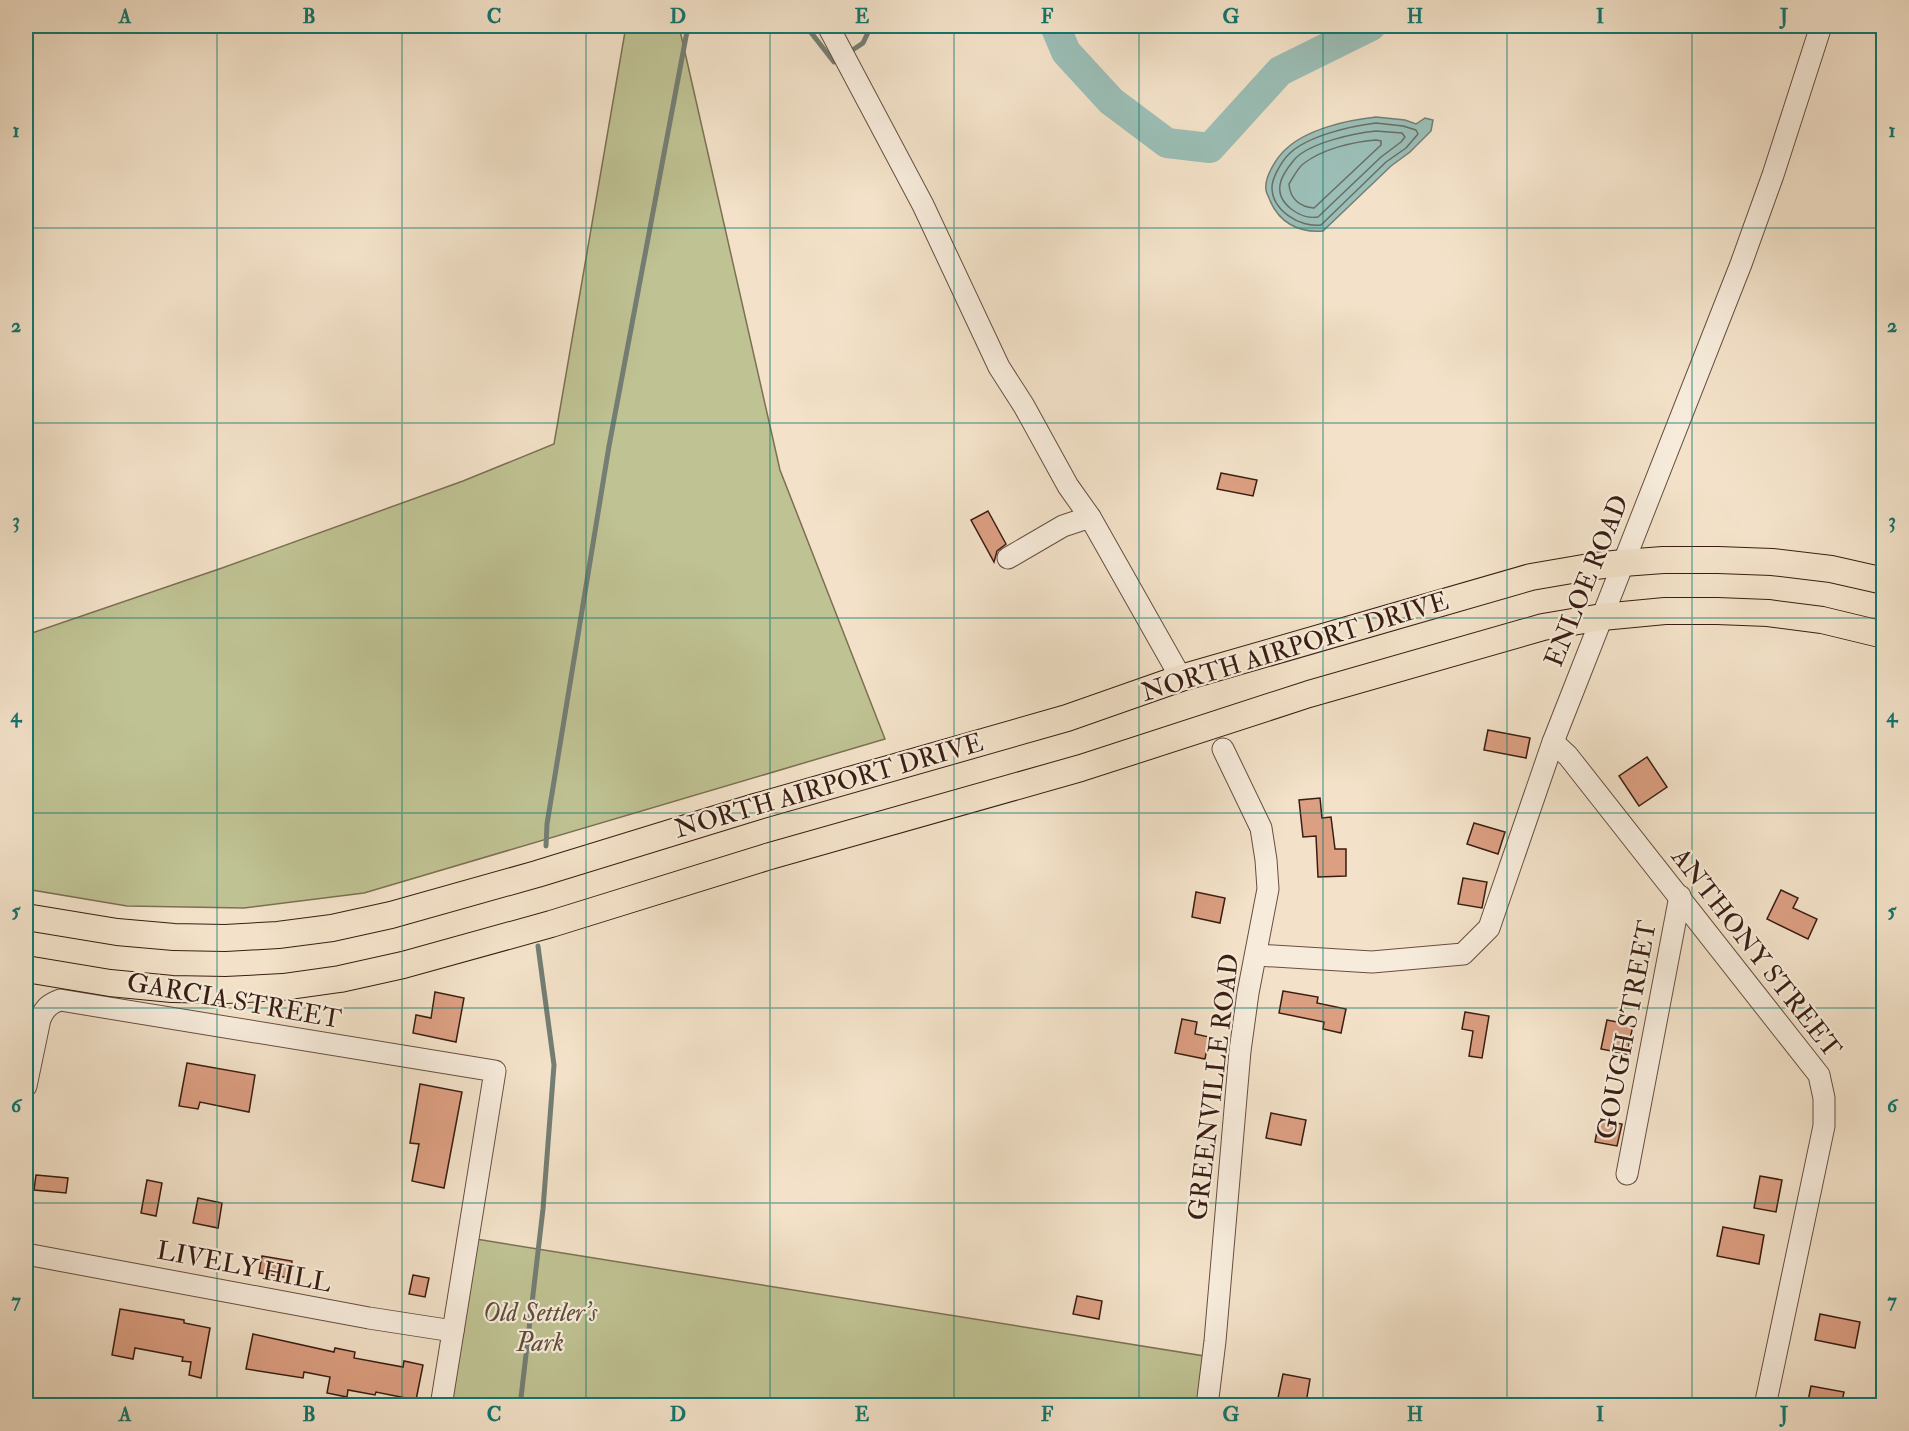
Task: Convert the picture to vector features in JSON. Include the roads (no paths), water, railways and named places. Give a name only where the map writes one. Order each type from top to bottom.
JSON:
[{"type":"main road","name":"NORTH AIRPORT DRIVE","points":[[26,917],[117,932],[174,938],[225,938],[278,935],[332,928],[391,915],[537,874],[755,807],[1067,718],[1181,678],[1532,577],[1595,566],[1663,560],[1772,562],[1831,569],[1884,581]]},
{"type":"main road","name":"NORTH AIRPORT DRIVE","points":[[26,969],[111,983],[172,989],[226,990],[282,987],[340,980],[551,924],[770,856],[1081,768],[1298,698],[1543,627],[1602,617],[1665,611],[1768,613],[1822,620],[1884,635]]},
{"type":"street","points":[[828,26],[923,205],[999,367],[1024,406],[1068,486],[1090,517],[1181,678]]},
{"type":"street","name":"ENLOE ROAD","points":[[1256,955],[1372,962],[1463,954],[1489,928],[1552,742],[1741,264],[1821,26]]},
{"type":"street","points":[[1008,558],[1063,526],[1090,517]]},
{"type":"street","name":"ANTHONY STREET","points":[[1552,742],[1568,756],[1819,1075],[1824,1098],[1824,1126],[1765,1406]]},
{"type":"street","name":"GREENVILLE ROAD","points":[[1207,1406],[1215,1341],[1240,1052],[1268,889],[1261,828],[1223,749]]},
{"type":"street","name":"GOUGH STREET","points":[[1627,1174],[1680,897]]},
{"type":"street","name":"GARCIA STREET","points":[[26,1086],[40,1019],[51,1003],[60,1000],[495,1071],[453,1331]]},
{"type":"street","name":"LIVELY HILL","points":[[26,1254],[357,1316],[453,1331]]},
{"type":"street","points":[[441,1406],[453,1331]]},
{"type":"water","points":[[1376,117],[1405,120],[1416,124],[1425,118],[1433,120],[1431,131],[1323,231],[1297,228],[1283,220],[1266,192],[1267,179],[1282,153],[1295,142],[1316,131],[1353,120]]},
{"type":"waterway","points":[[546,846],[547,824],[609,446],[688,26]]},
{"type":"waterway","points":[[803,26],[809,30],[834,62],[840,58]]},
{"type":"waterway","points":[[848,53],[863,43],[871,26]]},
{"type":"waterway","points":[[1055,26],[1066,52],[1111,101],[1167,143],[1210,148],[1280,71],[1371,26]]},
{"type":"waterway","points":[[520,1406],[543,1209],[554,1065],[538,946]]},
{"type":"park label","name":"Old Settler's Park","points":[[540,1328]]}]
